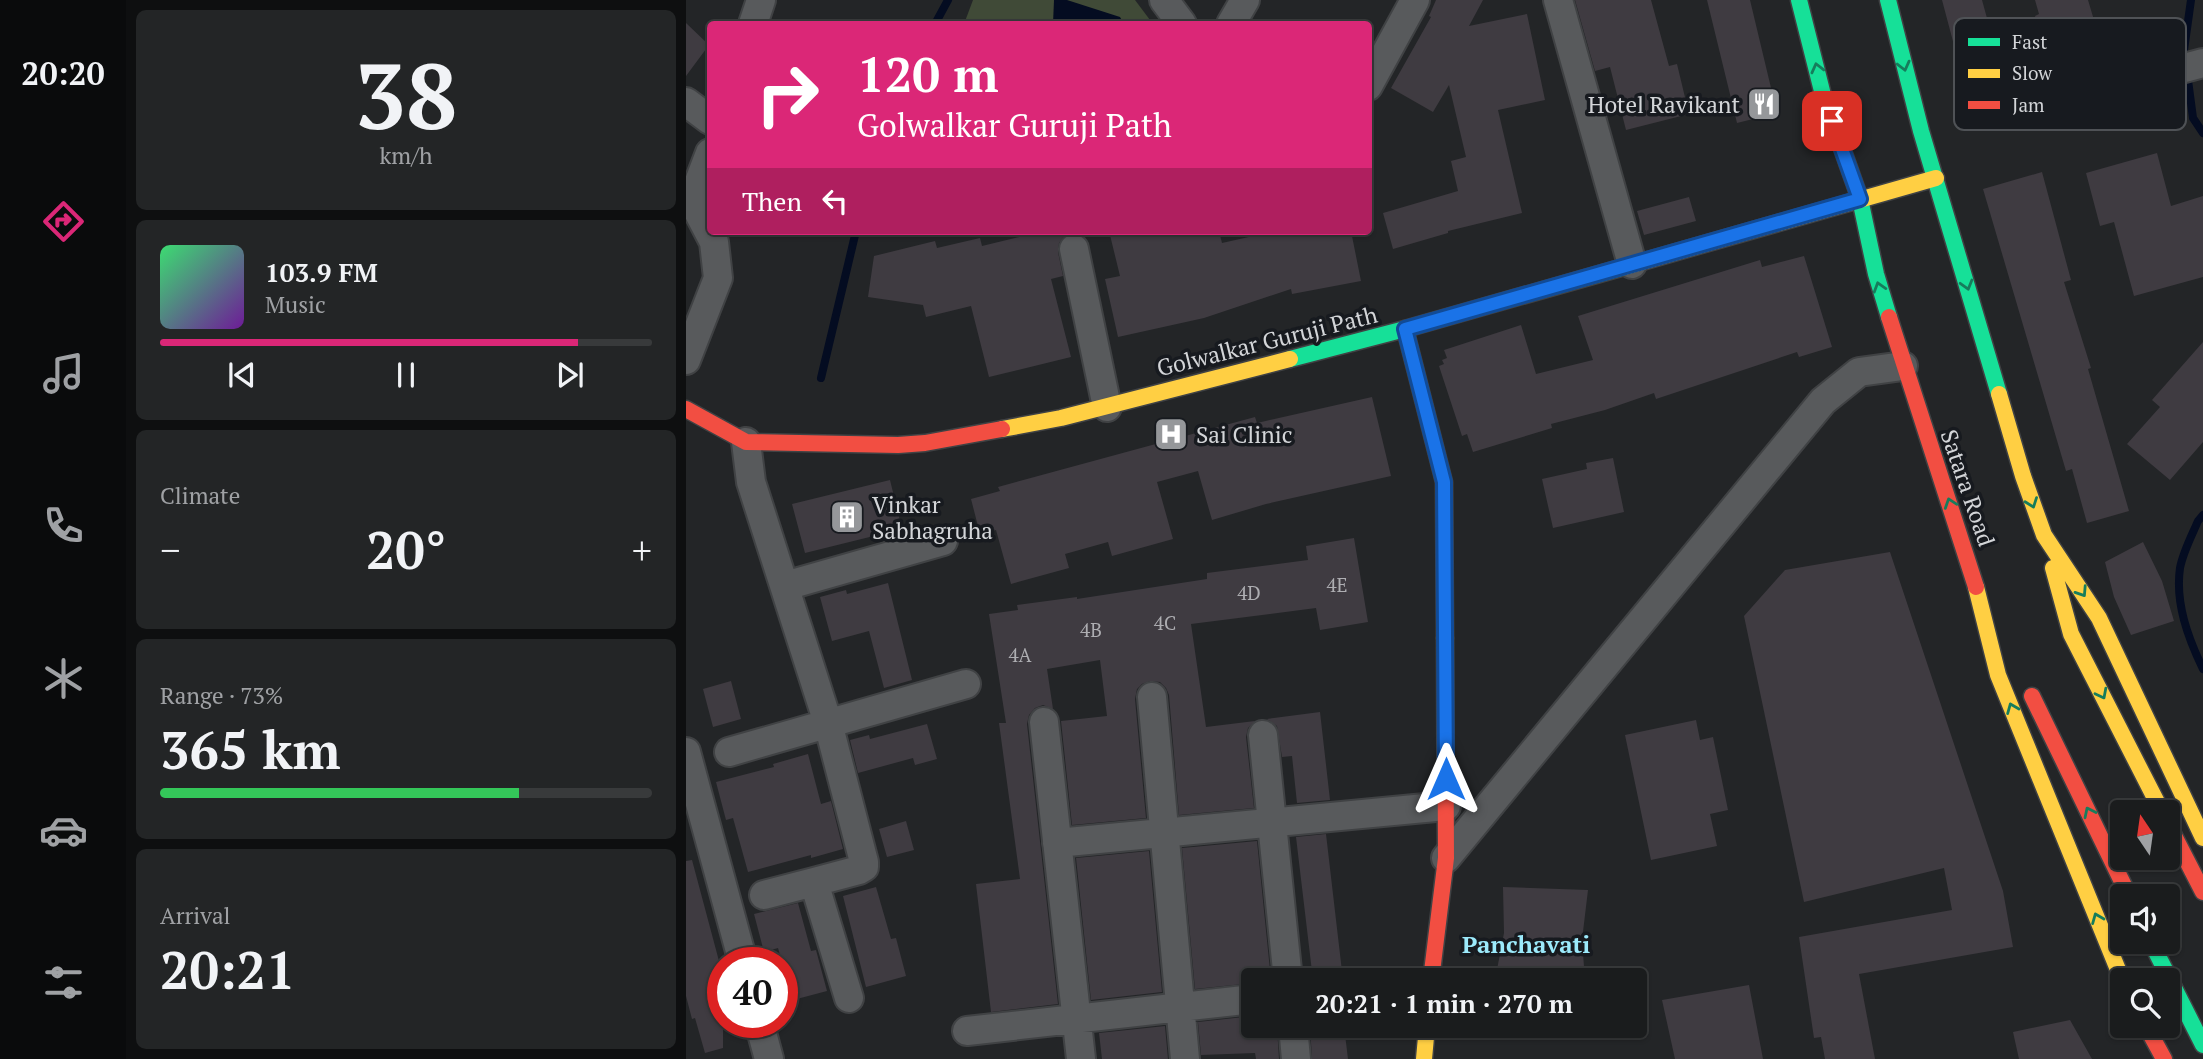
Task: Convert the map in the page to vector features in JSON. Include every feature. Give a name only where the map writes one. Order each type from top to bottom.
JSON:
[{"type":"main road","name":"Satara Road","points":[[1799,0],[1823,95],[1860,199],[1875,274],[1971,568],[1998,674],[2117,968]]},
{"type":"main road","points":[[1888,0],[1921,131],[2022,476],[2044,535],[2071,634],[2156,800]]},
{"type":"main road","name":"Golwalkar Guruji Path","points":[[686,409],[746,442],[898,445],[925,443],[1061,418],[1405,329],[1936,178]]},
{"type":"main road","points":[[1405,329],[1444,482],[1446,858],[1432,968]]},
{"type":"main road","points":[[2044,535],[2099,618],[2203,838]]},
{"type":"main road","points":[[1971,568],[2006,640]]},
{"type":"main road","points":[[2023,676],[2123,884]]},
{"type":"main road","points":[[2180,847],[2203,892]]},
{"type":"main road","points":[[2157,954],[2203,1045]]},
{"type":"main road","points":[[1423,1059],[1426,1038]]},
{"type":"main road","points":[[2153,1038],[2164,1059]]},
{"type":"street","points":[[754,21],[761,0]]},
{"type":"street","points":[[1164,0],[1180,21]]},
{"type":"street","points":[[1233,21],[1245,0]]},
{"type":"street","points":[[1372,79],[1415,0]]},
{"type":"street","points":[[1558,0],[1632,264]]},
{"type":"street","points":[[686,102],[707,118]]},
{"type":"street","points":[[707,160],[689,201],[707,231]]},
{"type":"street","points":[[686,360],[718,278],[714,243],[709,235]]},
{"type":"street","points":[[1074,249],[1107,407]]},
{"type":"street","points":[[1446,858],[1823,401],[1859,372],[1903,366]]},
{"type":"street","points":[[746,442],[751,482],[828,723],[864,862],[864,867],[859,870],[764,895]]},
{"type":"street","points":[[785,586],[943,541]]},
{"type":"street","points":[[729,752],[966,684]]},
{"type":"street","points":[[1152,697],[1185,1059]]},
{"type":"street","points":[[1044,722],[1081,1059]]},
{"type":"street","points":[[1263,735],[1287,968]]},
{"type":"street","points":[[686,751],[739,947]]},
{"type":"street","points":[[1058,843],[1446,806]]},
{"type":"street","points":[[814,882],[849,999]]},
{"type":"street","points":[[967,1031],[1241,1000]]},
{"type":"street","points":[[764,1038],[769,1059]]},
{"type":"street","points":[[1294,1038],[1296,1059]]},
{"type":"green space","points":[[973,0],[1135,0],[1151,21],[965,21]]},
{"type":"water","points":[[1054,0],[1067,0],[1120,17],[1122,21],[1053,21]]},
{"type":"building","points":[[1436,0],[1483,0],[1469,26],[1527,14],[1545,100],[1498,110],[1522,213],[1448,231],[1393,249],[1383,213],[1458,191],[1451,161],[1466,157],[1449,85],[1433,112],[1391,88],[1431,17],[1429,16]]},
{"type":"building","points":[[1575,0],[1651,0],[1669,66],[1677,64],[1689,114],[1626,130],[1610,67],[1595,71]]},
{"type":"building","points":[[1707,0],[1750,0],[1777,113],[1737,123]]},
{"type":"building","points":[[1942,0],[1982,0],[1987,18],[1954,18],[1954,45]]},
{"type":"building","points":[[2035,0],[2088,0],[2093,18],[2036,18],[2039,14]]},
{"type":"building","points":[[686,23],[707,43],[707,48],[686,76]]},
{"type":"building","points":[[2157,153],[2171,206],[2203,196],[2203,277],[2134,296],[2114,222],[2100,226],[2086,173]]},
{"type":"building","points":[[2042,172],[2071,280],[2064,282],[2091,368],[2088,369],[2129,511],[2087,523],[2072,469],[2066,471],[1983,189]]},
{"type":"building","points":[[1689,197],[1696,221],[1644,235],[1637,211]]},
{"type":"building","points":[[1027,235],[1064,235],[1058,252],[1063,276],[1051,279],[1071,357],[989,377],[971,306],[926,317],[923,305],[868,297],[874,256],[935,241],[937,248],[980,238],[982,246]]},
{"type":"building","points":[[1110,235],[1220,235],[1222,243],[1257,235],[1352,235],[1361,281],[1292,294],[1291,289],[1204,318],[1118,337],[1105,279],[1120,276]]},
{"type":"building","points":[[1804,256],[1832,347],[1799,357],[1797,352],[1656,399],[1654,393],[1605,410],[1551,424],[1552,428],[1473,452],[1467,434],[1462,436],[1439,366],[1444,364],[1442,360],[1447,358],[1444,350],[1521,325],[1536,374],[1593,360],[1578,316],[1760,260],[1762,267]]},
{"type":"building","points":[[2203,342],[2203,442],[2170,480],[2127,444],[2160,407],[2152,400]]},
{"type":"building","points":[[1372,397],[1391,476],[1266,504],[1212,520],[1198,471],[1157,482],[1173,539],[1112,556],[1108,542],[1065,554],[1069,568],[1011,584],[996,530],[980,534],[971,499],[1000,491],[998,487],[1255,417],[1257,423]]},
{"type":"building","points":[[1613,458],[1624,512],[1553,528],[1542,479],[1587,469],[1586,463]]},
{"type":"building","name":"Vinkar Sabhagruha","points":[[890,480],[902,529],[805,553],[792,504]]},
{"type":"building","points":[[1354,538],[1368,622],[1320,630],[1316,608],[1191,624],[1206,727],[1255,721],[1248,728],[1246,737],[1254,808],[1179,815],[1169,695],[1160,682],[1150,681],[1137,689],[1135,699],[1146,818],[1072,825],[1061,721],[1107,716],[1100,660],[1047,669],[1053,709],[1043,705],[1035,708],[1029,715],[1027,724],[1058,1004],[991,1012],[976,884],[1020,879],[999,723],[1006,723],[989,614],[1018,610],[1017,605],[1077,599],[1207,579],[1207,573],[1308,560],[1306,546]]},
{"type":"building","points":[[2143,542],[2162,581],[2174,621],[2131,635],[2114,597],[2105,562]]},
{"type":"building","points":[[1890,552],[2003,891],[2013,947],[1859,974],[1875,1059],[1825,1059],[1821,1037],[1814,1038],[1799,937],[1952,910],[1944,868],[1804,902],[1744,616],[1785,570]]},
{"type":"building","points":[[888,583],[912,680],[884,688],[869,631],[832,641],[820,597],[846,590],[847,594]]},
{"type":"building","points":[[731,681],[741,719],[713,727],[703,689]]},
{"type":"building","points":[[1320,712],[1330,800],[1297,803],[1292,756],[1282,757],[1277,726],[1267,719]]},
{"type":"building","points":[[1696,720],[1700,740],[1713,737],[1728,810],[1710,814],[1717,846],[1651,860],[1625,735]]},
{"type":"building","points":[[927,724],[937,759],[915,765],[913,758],[858,773],[850,740],[869,735],[870,739]]},
{"type":"building","points":[[808,754],[821,804],[831,801],[843,849],[748,872],[733,818],[726,820],[716,782],[774,767],[773,764]]},
{"type":"building","points":[[906,821],[914,850],[887,857],[879,829]]},
{"type":"building","points":[[1326,834],[1342,968],[1312,968],[1296,837]]},
{"type":"building","points":[[1257,841],[1270,968],[1241,968],[1241,984],[1195,989],[1182,848]]},
{"type":"building","points":[[1149,851],[1162,992],[1091,1000],[1076,858]]},
{"type":"building","points":[[692,860],[715,947],[707,947],[707,1038],[723,1038],[723,1048],[705,1053],[686,996],[686,861]]},
{"type":"building","points":[[876,887],[891,939],[896,938],[906,976],[866,987],[843,896]]},
{"type":"building","points":[[1503,887],[1588,890],[1582,940],[1584,968],[1497,968],[1504,933]]},
{"type":"building","points":[[798,903],[811,951],[816,950],[827,991],[798,999],[798,947],[763,947],[754,914]]},
{"type":"building","points":[[1749,985],[1763,1059],[1675,1059],[1662,1000]]},
{"type":"building","points":[[1241,1017],[1241,1038],[1278,1038],[1279,1059],[1256,1059],[1255,1053],[1201,1055],[1198,1022]]},
{"type":"building","points":[[2070,1020],[2092,1059],[2019,1059],[2013,1032]]},
{"type":"building","points":[[1165,1026],[1168,1059],[1102,1059],[1099,1033]]},
{"type":"building","points":[[1311,1038],[1345,1038],[1348,1059],[1312,1059]]},
{"type":"waterway","points":[[937,21],[948,0]]},
{"type":"waterway","points":[[2186,36],[2191,0]]},
{"type":"waterway","points":[[2186,65],[2193,118],[2203,133]]},
{"type":"waterway","points":[[821,378],[855,235]]},
{"type":"waterway","points":[[2203,515],[2185,550],[2179,581],[2184,620],[2203,669]]},
{"type":"traffic: fast","points":[[1799,0],[1823,95],[1860,199],[1876,274],[1889,317]]},
{"type":"traffic: fast","points":[[1888,0],[1921,131],[1999,394]]},
{"type":"traffic: fast","points":[[1290,359],[1624,267]]},
{"type":"traffic: fast","points":[[2157,954],[2203,1045]]},
{"type":"traffic: slow","points":[[1624,267],[1936,178]]},
{"type":"traffic: slow","points":[[1405,329],[1444,482],[1445,638]]},
{"type":"traffic: slow","points":[[1002,429],[1061,418],[1290,359]]},
{"type":"traffic: slow","points":[[1999,394],[2044,535],[2099,618],[2203,838]]},
{"type":"traffic: slow","points":[[2053,568],[2071,634],[2156,800]]},
{"type":"traffic: slow","points":[[1976,587],[1998,675],[2117,968]]},
{"type":"traffic: slow","points":[[1424,1059],[1426,1038]]},
{"type":"traffic: jam","points":[[1889,317],[1976,587]]},
{"type":"traffic: jam","points":[[686,409],[746,442],[898,445],[925,443],[1002,429]]},
{"type":"traffic: jam","points":[[1432,968],[1446,858],[1445,638]]},
{"type":"traffic: jam","points":[[2032,696],[2123,884]]},
{"type":"traffic: jam","points":[[2180,847],[2203,892]]},
{"type":"traffic: jam","points":[[2153,1038],[2164,1059]]},
{"type":"place","name":"Hotel Ravikant","points":[[1764,104]]},
{"type":"place","name":"Sai Clinic","points":[[1171,434]]},
{"type":"place","name":"Vinkar Sabhagruha","points":[[847,517]]},
{"type":"district","name":"Panchavati","points":[[1526,944]]},
{"type":"route","points":[[1446,779],[1444,482],[1405,329],[1860,199],[1832,121]]}]
